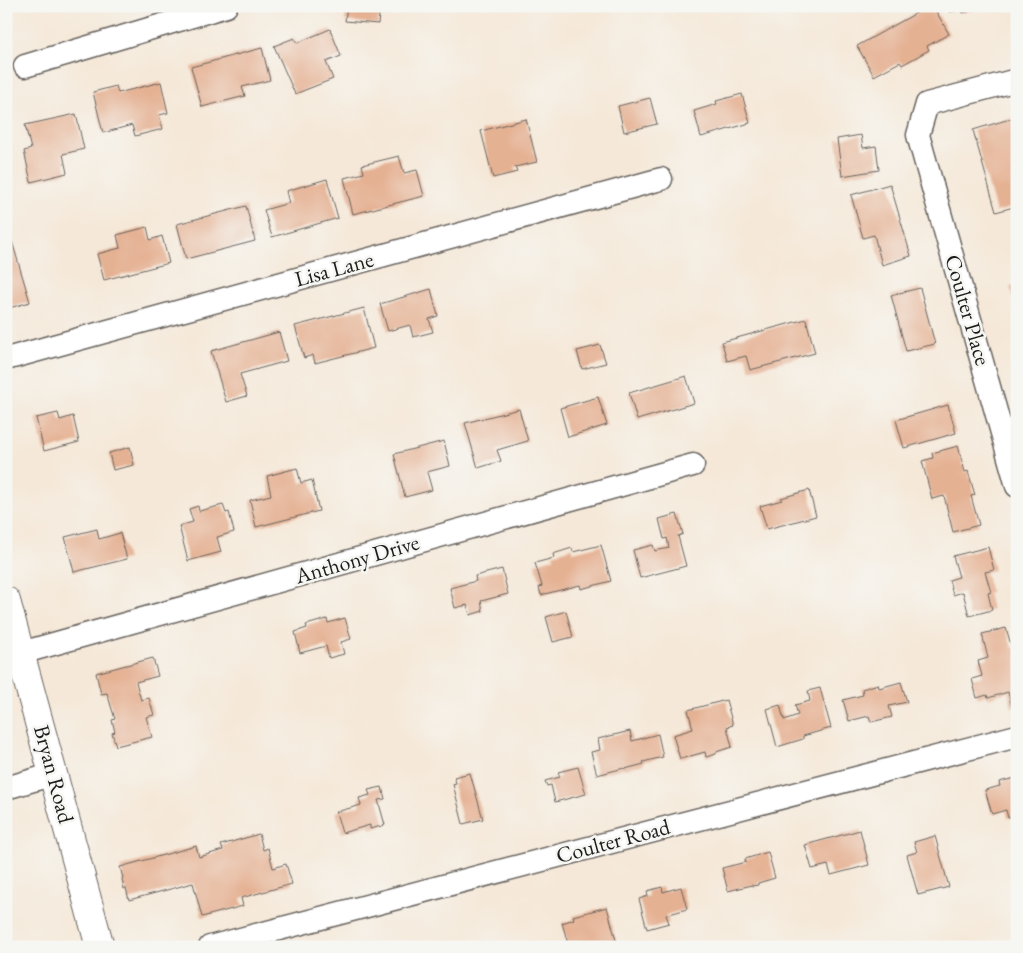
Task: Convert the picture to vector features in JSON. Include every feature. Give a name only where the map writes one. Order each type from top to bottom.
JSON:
[{"type":"street","points":[[25,66],[226,6]]},
{"type":"street","name":"Coulter Place","points":[[1017,80],[927,104],[918,135],[1017,486]]},
{"type":"street","name":"Lisa Lane","points":[[6,358],[661,179]]},
{"type":"street","name":"Anthony Drive","points":[[21,653],[693,465]]},
{"type":"street","name":"Bryan Road","points":[[6,600],[100,947]]},
{"type":"street","name":"Coulter Road","points":[[210,947],[1017,736]]},
{"type":"street","points":[[6,788],[54,774]]},
{"type":"building","points":[[347,6],[380,6],[378,24],[345,21]]},
{"type":"building","points":[[929,6],[933,6],[949,34],[927,46],[929,50],[902,65],[900,62],[874,76],[857,46]]},
{"type":"building","points":[[949,6],[983,7],[963,13],[962,9],[950,12]]},
{"type":"building","points":[[330,29],[341,56],[326,62],[333,79],[295,94],[274,46],[294,38],[297,43]]},
{"type":"building","points":[[262,48],[270,80],[242,87],[245,96],[202,107],[191,67]]},
{"type":"building","points":[[161,82],[168,113],[159,115],[163,129],[135,136],[132,125],[103,133],[93,92],[116,86],[118,93]]},
{"type":"building","points":[[742,94],[750,123],[701,137],[694,111],[717,104],[716,101]]},
{"type":"building","points":[[650,98],[657,124],[624,132],[618,106]]},
{"type":"building","points":[[76,114],[84,149],[63,154],[67,173],[31,182],[24,151],[31,149],[25,125]]},
{"type":"building","points":[[1013,118],[1017,132],[1017,206],[996,212],[973,130]]},
{"type":"building","points":[[526,119],[537,162],[515,167],[517,172],[493,178],[481,131]]},
{"type":"building","points":[[861,135],[863,148],[876,146],[879,170],[842,176],[837,139]]},
{"type":"building","points":[[399,156],[404,173],[417,170],[424,196],[353,214],[344,178],[364,173],[362,165]]},
{"type":"building","points":[[327,179],[338,218],[272,237],[264,210],[289,203],[286,191]]},
{"type":"building","points":[[890,184],[911,256],[882,265],[874,235],[863,238],[851,195]]},
{"type":"building","points":[[246,206],[255,241],[186,259],[177,224]]},
{"type":"building","points":[[147,227],[150,240],[162,236],[169,263],[104,280],[97,254],[120,248],[117,235]]},
{"type":"building","points":[[9,231],[30,302],[6,309],[6,232]]},
{"type":"building","points":[[1017,285],[1017,311],[1016,311],[1010,286]]},
{"type":"building","points":[[920,288],[935,344],[906,351],[891,295]]},
{"type":"building","points":[[431,289],[438,316],[429,319],[433,332],[413,337],[410,325],[388,331],[380,304]]},
{"type":"building","points":[[364,308],[374,348],[315,363],[313,355],[304,358],[295,326]]},
{"type":"building","points":[[806,319],[815,353],[750,370],[746,356],[727,361],[722,342]]},
{"type":"building","points":[[279,332],[287,361],[240,374],[247,396],[226,402],[211,351]]},
{"type":"building","points":[[600,345],[606,363],[582,369],[577,351]]},
{"type":"building","points":[[686,376],[694,403],[637,420],[629,393]]},
{"type":"building","points":[[598,397],[607,425],[568,437],[560,408]]},
{"type":"building","points":[[948,405],[956,433],[904,448],[896,420]]},
{"type":"building","points":[[519,409],[528,441],[497,450],[501,461],[478,468],[465,423]]},
{"type":"building","points":[[58,413],[60,420],[73,416],[79,442],[44,451],[36,418]]},
{"type":"building","points":[[444,441],[450,466],[427,472],[432,490],[405,497],[394,454]]},
{"type":"building","points":[[958,446],[965,472],[968,471],[975,495],[971,496],[979,525],[953,532],[944,496],[932,499],[922,461],[933,458],[932,453]]},
{"type":"building","points":[[130,447],[134,465],[113,470],[109,453]]},
{"type":"building","points":[[297,468],[301,483],[312,480],[319,511],[256,527],[250,500],[271,495],[267,476]]},
{"type":"building","points":[[809,490],[816,516],[767,529],[760,506]]},
{"type":"building","points":[[223,505],[226,513],[229,512],[234,532],[217,537],[221,552],[188,561],[179,526],[193,522],[189,509],[198,506],[199,511]]},
{"type":"building","points":[[677,514],[683,534],[678,536],[686,566],[640,578],[633,550],[653,545],[655,551],[669,548],[667,538],[664,539],[659,519]]},
{"type":"building","points":[[97,529],[99,539],[120,533],[127,559],[74,572],[65,537]]},
{"type":"building","points":[[601,545],[611,581],[581,589],[580,585],[541,595],[539,587],[542,586],[535,563],[554,558],[553,554],[572,548],[573,552]]},
{"type":"building","points":[[988,547],[994,570],[985,572],[991,592],[988,593],[992,610],[969,616],[963,592],[953,595],[949,580],[959,577],[953,556]]},
{"type":"building","points":[[502,569],[508,594],[481,601],[483,611],[470,615],[467,605],[455,608],[450,588],[476,581],[475,576]]},
{"type":"building","points":[[566,611],[573,637],[553,642],[546,617]]},
{"type":"building","points":[[345,618],[351,639],[341,642],[344,654],[329,658],[326,646],[300,653],[295,632],[307,628],[306,625],[327,619],[328,623]]},
{"type":"building","points":[[1006,628],[1012,648],[1015,647],[1017,654],[1017,706],[1012,708],[1008,692],[988,698],[987,695],[977,698],[972,679],[982,676],[978,661],[988,658],[982,634]]},
{"type":"building","points":[[153,658],[158,676],[136,682],[141,700],[149,698],[154,715],[146,717],[152,737],[116,746],[112,733],[115,732],[112,720],[115,719],[107,693],[101,694],[96,673]]},
{"type":"building","points":[[901,682],[907,702],[889,706],[892,717],[871,722],[869,716],[849,721],[843,700],[863,695],[862,689],[878,684],[879,688]]},
{"type":"building","points":[[820,688],[831,728],[803,736],[803,739],[777,747],[767,709],[780,705],[784,720],[798,715],[795,705],[810,701],[808,691]]},
{"type":"building","points":[[726,700],[733,725],[727,727],[732,747],[706,757],[705,752],[680,759],[673,735],[693,729],[688,710]]},
{"type":"building","points":[[630,731],[632,741],[658,734],[663,757],[643,762],[644,764],[597,775],[591,752],[600,750],[598,739]]},
{"type":"building","points":[[578,767],[586,794],[555,802],[551,785],[547,786],[545,781],[560,777],[558,772]]},
{"type":"building","points":[[470,773],[483,819],[463,824],[453,784],[456,783],[454,777]]},
{"type":"building","points":[[1015,778],[1017,781],[1017,816],[1008,818],[1006,810],[992,814],[985,790],[1000,786],[999,782]]},
{"type":"building","points":[[382,787],[385,799],[378,800],[385,825],[370,829],[370,825],[342,833],[336,812],[361,805],[359,798],[370,795],[368,790]]},
{"type":"building","points":[[860,830],[869,865],[831,875],[828,865],[812,869],[805,845]]},
{"type":"building","points":[[259,834],[263,850],[268,848],[273,868],[286,864],[292,884],[241,898],[243,906],[202,917],[193,883],[129,900],[126,888],[124,889],[120,867],[196,846],[199,857],[223,850],[221,845]]},
{"type":"building","points":[[935,836],[949,887],[918,895],[907,855],[917,852],[914,842]]},
{"type":"building","points":[[768,852],[775,878],[758,883],[758,885],[728,891],[722,868],[746,862],[745,859]]},
{"type":"building","points":[[662,887],[663,892],[681,887],[687,909],[666,915],[669,923],[647,929],[639,899],[648,896],[647,891]]},
{"type":"building","points":[[607,907],[616,940],[593,947],[569,947],[562,923],[574,919],[573,916]]}]
